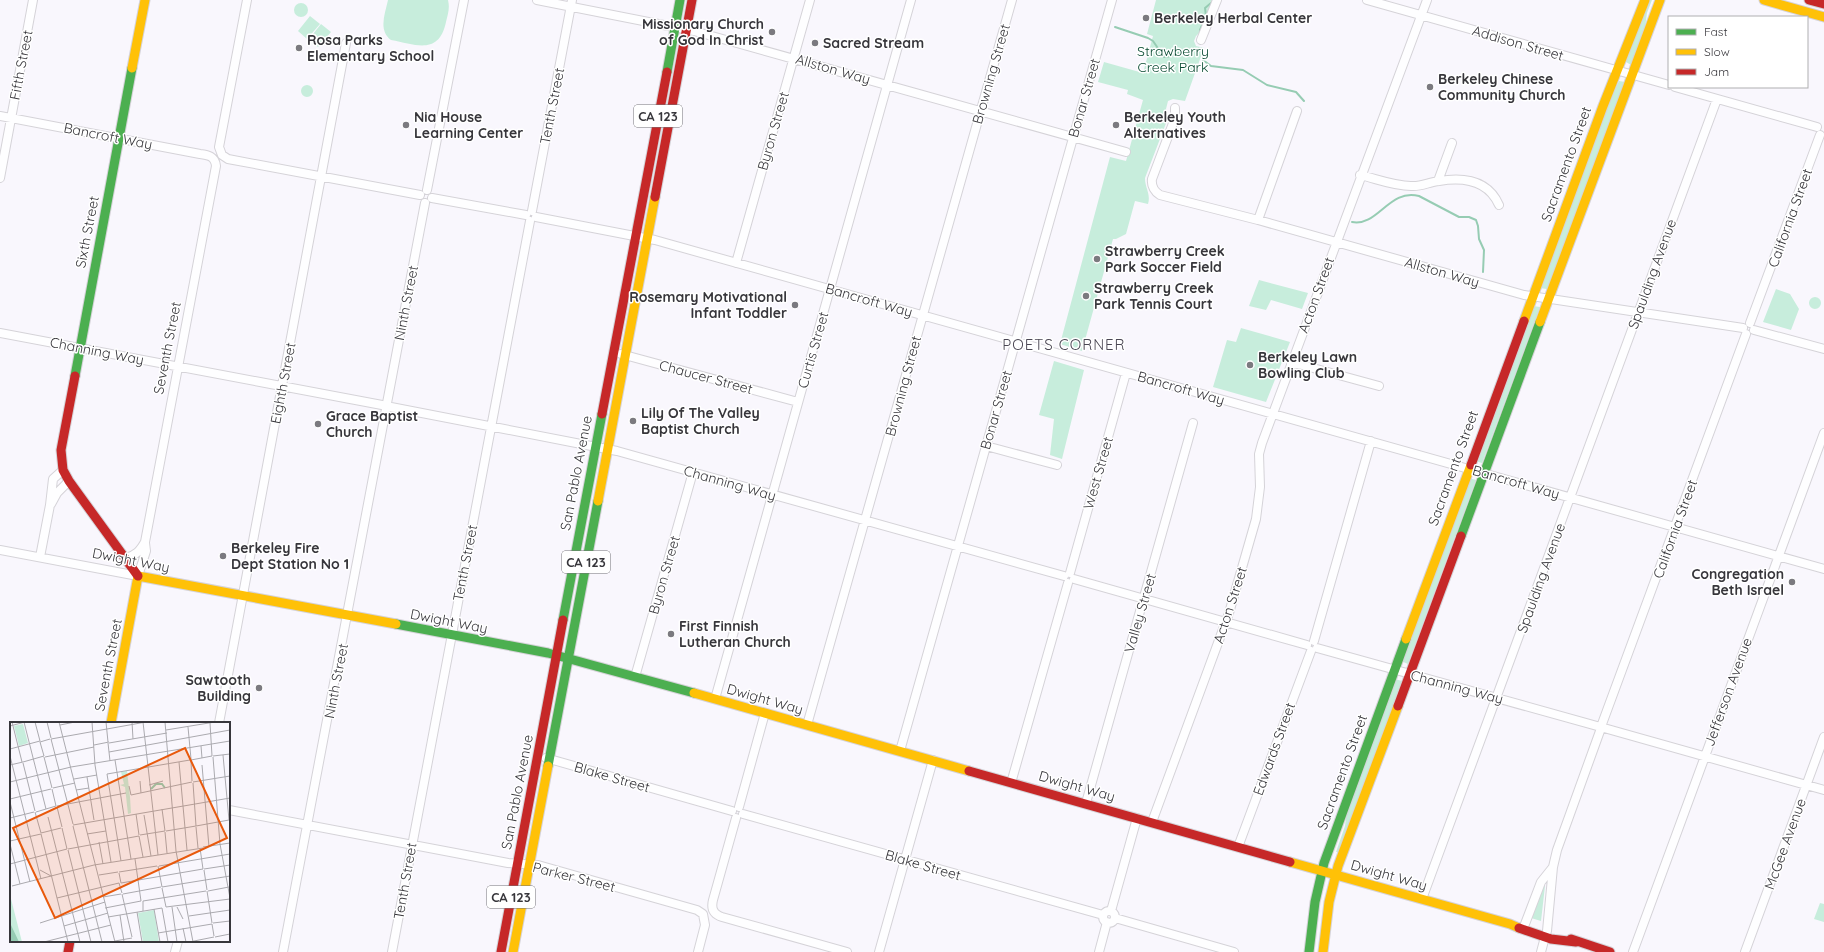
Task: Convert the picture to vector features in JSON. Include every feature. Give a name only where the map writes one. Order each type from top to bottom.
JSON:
[{"type":"street","name":"Fifth Street","points":[[0,178],[33,0]]},
{"type":"street","name":"Sixth Street","points":[[138,576],[69,481],[63,470],[61,446],[145,0]]},
{"type":"street","name":"Seventh Street","points":[[111,722],[138,576],[146,551],[145,542],[247,0]]},
{"type":"street","points":[[427,190],[464,0]]},
{"type":"street","name":"Allston Way","points":[[537,0],[571,3],[686,29],[1126,152]]},
{"type":"street","name":"San Pablo Avenue","points":[[501,952],[680,0]]},
{"type":"street","name":"San Pablo Avenue","points":[[514,952],[607,448],[692,0]]},
{"type":"street","name":"Byron Street","points":[[736,263],[810,0]]},
{"type":"street","name":"Curtis Street","points":[[714,699],[911,0]]},
{"type":"street","name":"Browning Street","points":[[808,725],[1012,0]]},
{"type":"street","name":"Bonar Street","points":[[900,751],[1112,0]]},
{"type":"street","points":[[1201,40],[1217,0]]},
{"type":"street","name":"Addison Street","points":[[1367,0],[1668,85]]},
{"type":"street","name":"Acton Street","points":[[1152,822],[1226,622],[1256,519],[1259,500],[1260,448],[1335,242],[1427,0]]},
{"type":"street","name":"Sacramento Street","points":[[1309,952],[1315,902],[1322,870],[1468,469],[1603,106],[1645,0]]},
{"type":"street","name":"Sacramento Street","points":[[1323,952],[1326,924],[1336,874],[1660,0]]},
{"type":"street","points":[[1764,0],[1824,17]]},
{"type":"street","points":[[1809,0],[1824,4]]},
{"type":"street","name":"Tenth Street","points":[[392,952],[571,3]]},
{"type":"street","name":"Eighth Street","points":[[219,722],[346,43]]},
{"type":"street","points":[[1678,88],[1822,128]]},
{"type":"street","name":"Spaulding Avenue","points":[[1422,898],[1717,99]]},
{"type":"street","name":"Allston Way","points":[[1175,108],[1174,118],[1154,172],[1152,183],[1156,193],[1160,195],[1258,220],[1532,297],[1748,329],[1824,349]]},
{"type":"street","points":[[1258,220],[1297,111]]},
{"type":"street","name":"Bancroft Way","points":[[0,116],[420,195]]},
{"type":"street","name":"California Street","points":[[1541,952],[1546,934],[1553,867],[1557,850],[1822,128]]},
{"type":"street","points":[[1438,181],[1452,143]]},
{"type":"street","points":[[1360,175],[1413,187],[1438,181],[1474,182],[1489,190],[1499,205]]},
{"type":"street","points":[[427,190],[432,193],[432,198],[429,202],[425,203],[421,200],[420,195],[422,191],[427,190]]},
{"type":"street","name":"Bancroft Way","points":[[432,198],[636,236],[923,315],[1824,569]]},
{"type":"street","name":"Ninth Street","points":[[283,952],[425,203]]},
{"type":"street","name":"Channing Way","points":[[0,333],[607,448],[1824,790]]},
{"type":"street","name":"Chaucer Street","points":[[614,352],[798,402]]},
{"type":"street","points":[[1292,362],[1379,386]]},
{"type":"street","name":"West Street","points":[[1011,783],[1126,372]]},
{"type":"street","name":"Valley Street","points":[[1086,804],[1193,423]]},
{"type":"street","name":"Jefferson Avenue","points":[[1633,952],[1824,433]]},
{"type":"street","name":"Edwards Street","points":[[1238,846],[1312,646],[1372,441]]},
{"type":"street","points":[[986,446],[1057,465]]},
{"type":"street","points":[[40,557],[50,505],[53,479],[63,470]]},
{"type":"street","name":"Byron Street","points":[[635,677],[693,472]]},
{"type":"street","points":[[50,505],[57,493],[69,481]]},
{"type":"street","points":[[126,558],[136,555],[141,550],[145,542]]},
{"type":"street","name":"Dwight Way","points":[[0,550],[556,655],[1422,898],[1510,924],[1524,931],[1546,934]]},
{"type":"street","points":[[765,713],[732,816],[740,816],[713,900],[712,910],[722,917],[847,952]]},
{"type":"street","name":"McGee Avenue","points":[[1745,952],[1824,737]]},
{"type":"street","name":"Blake Street","points":[[538,755],[550,760],[735,809]]},
{"type":"street","points":[[879,952],[933,760]]},
{"type":"street","name":"Parker Street","points":[[230,810],[518,864],[538,865],[689,908],[704,914],[705,925],[698,952]]},
{"type":"street","name":"Blake Street","points":[[740,816],[905,860],[1108,919],[1234,952]]},
{"type":"street","points":[[1099,952],[1108,919],[1107,911],[1111,911],[1137,818]]},
{"type":"street","name":"California Street","points":[[1525,924],[1541,882],[1553,867]]},
{"type":"street","name":"Dwight Way","points":[[1510,924],[1525,924],[1565,943],[1576,942],[1610,952]]},
{"type":"street","points":[[68,952],[70,942]]},
{"type":"street","points":[[175,952],[178,942]]},
{"type":"green space","points":[[388,0],[448,0],[449,8],[443,32],[432,44],[426,45],[410,44],[391,40],[387,36],[384,27],[384,16]]},
{"type":"green space","name":"Strawberry Creek Park","points":[[1156,0],[1213,0],[1201,31],[1196,36],[1194,41],[1196,46],[1204,48],[1185,101],[1173,99],[1168,101],[1166,109],[1168,118],[1145,178],[1149,197],[1148,204],[1135,201],[1126,234],[1113,239],[1082,351],[1060,344],[1110,157],[1126,161],[1143,100],[1127,94],[1128,90],[1098,82],[1104,62],[1143,73],[1153,36],[1147,34]]},
{"type":"green space","points":[[1649,0],[1652,0],[1647,13],[1645,28],[1631,65],[1626,62]]},
{"type":"green space","points":[[301,3],[306,5],[308,10],[306,15],[301,17],[296,15],[294,10],[296,5]]},
{"type":"green space","points":[[310,16],[320,24],[307,39],[298,31]]},
{"type":"green space","points":[[321,24],[331,32],[318,47],[309,39]]},
{"type":"green space","points":[[1619,81],[1625,82],[1547,289],[1539,288],[1599,123]]},
{"type":"green space","points":[[305,85],[309,85],[313,91],[309,97],[305,97],[301,93],[301,89]]},
{"type":"green space","points":[[1259,280],[1308,293],[1302,309],[1271,300],[1266,310],[1249,306]]},
{"type":"green space","points":[[1776,289],[1790,294],[1799,309],[1791,330],[1763,322]]},
{"type":"green space","points":[[1813,297],[1817,297],[1821,303],[1817,309],[1813,309],[1809,305],[1809,301]]},
{"type":"green space","points":[[1533,306],[1540,307],[1482,463],[1475,461]]},
{"type":"green space","name":"Berkeley Lawn Bowling Club","points":[[1241,328],[1290,342],[1266,402],[1213,387],[1227,340],[1236,342]]},
{"type":"green space","points":[[1054,361],[1084,370],[1062,459],[1050,455],[1054,419],[1039,415]]},
{"type":"green space","points":[[1469,478],[1476,480],[1408,664],[1401,661]]},
{"type":"green space","points":[[1395,679],[1402,681],[1338,852],[1336,852],[1345,826],[1347,811]]},
{"type":"green space","points":[[1545,886],[1541,921],[1531,918]]},
{"type":"green space","points":[[1820,903],[1824,904],[1824,922],[1814,919]]},
{"type":"waterway","points":[[1200,30],[1206,16],[1205,8],[1211,3]]},
{"type":"waterway","points":[[1115,27],[1153,41],[1164,57],[1185,51],[1192,53]]},
{"type":"waterway","points":[[1203,60],[1211,66],[1243,70],[1267,85],[1296,92],[1304,101]]},
{"type":"waterway","points":[[1352,222],[1361,222],[1369,219],[1400,197],[1409,195],[1419,196],[1459,217],[1469,217],[1476,220],[1479,239],[1484,250],[1483,272]]},
{"type":"traffic: fast","points":[[667,72],[680,0]]},
{"type":"traffic: fast","points":[[75,376],[132,68]]},
{"type":"traffic: fast","points":[[1461,536],[1540,322]]},
{"type":"traffic: fast","points":[[563,620],[602,414]]},
{"type":"traffic: fast","points":[[548,766],[598,501]]},
{"type":"traffic: fast","points":[[396,624],[548,653],[694,693]]},
{"type":"traffic: fast","points":[[1309,952],[1315,902],[1324,863],[1406,639]]},
{"type":"traffic: slow","points":[[132,68],[145,0]]},
{"type":"traffic: slow","points":[[1524,321],[1603,106],[1645,0]]},
{"type":"traffic: slow","points":[[1540,322],[1660,0]]},
{"type":"traffic: slow","points":[[1764,0],[1824,17]]},
{"type":"traffic: slow","points":[[598,501],[655,197]]},
{"type":"traffic: slow","points":[[1406,639],[1471,465]]},
{"type":"traffic: slow","points":[[138,576],[396,624]]},
{"type":"traffic: slow","points":[[111,722],[138,576]]},
{"type":"traffic: slow","points":[[694,693],[969,771]]},
{"type":"traffic: slow","points":[[1323,952],[1329,902],[1338,866],[1398,706]]},
{"type":"traffic: slow","points":[[513,952],[548,766]]},
{"type":"traffic: slow","points":[[1290,862],[1510,924],[1519,928]]},
{"type":"traffic: jam","points":[[655,197],[692,0]]},
{"type":"traffic: jam","points":[[1809,0],[1824,4]]},
{"type":"traffic: jam","points":[[602,414],[667,72]]},
{"type":"traffic: jam","points":[[1471,465],[1524,321]]},
{"type":"traffic: jam","points":[[75,376],[61,450],[63,470],[69,481],[138,576]]},
{"type":"traffic: jam","points":[[1398,706],[1461,536]]},
{"type":"traffic: jam","points":[[501,952],[563,620]]},
{"type":"traffic: jam","points":[[969,771],[1290,862]]},
{"type":"traffic: jam","points":[[1519,928],[1551,939],[1576,942]]},
{"type":"traffic: jam","points":[[1571,939],[1610,952]]},
{"type":"traffic: jam","points":[[68,952],[70,942]]},
{"type":"place","name":"Berkeley Herbal Center","points":[[1146,18]]},
{"type":"place","name":"Missionary Church of God In Christ","points":[[772,32]]},
{"type":"place","name":"Sacred Stream","points":[[815,43]]},
{"type":"place","name":"Rosa Parks Elementary School","points":[[299,48]]},
{"type":"place","name":"Berkeley Chinese Community Church","points":[[1430,87]]},
{"type":"place","name":"Nia House Learning Center","points":[[406,125]]},
{"type":"place","name":"Berkeley Youth Alternatives","points":[[1116,125]]},
{"type":"place","name":"Strawberry Creek Park Soccer Field","points":[[1097,259]]},
{"type":"place","name":"Strawberry Creek Park Tennis Court","points":[[1086,296]]},
{"type":"place","name":"Rosemary Motivational Infant Toddler","points":[[795,305]]},
{"type":"place","name":"Berkeley Lawn Bowling Club","points":[[1250,365]]},
{"type":"place","name":"Lily Of The Valley Baptist Church","points":[[633,421]]},
{"type":"place","name":"Grace Baptist Church","points":[[318,424]]},
{"type":"place","name":"Berkeley Fire Dept Station No 1","points":[[223,556]]},
{"type":"place","name":"Congregation Beth Israel","points":[[1792,582]]},
{"type":"place","name":"First Finnish Lutheran Church","points":[[671,634]]},
{"type":"place","name":"Sawtooth Building","points":[[259,688]]},
{"type":"district","name":"POETS CORNER","points":[[1064,345]]}]
